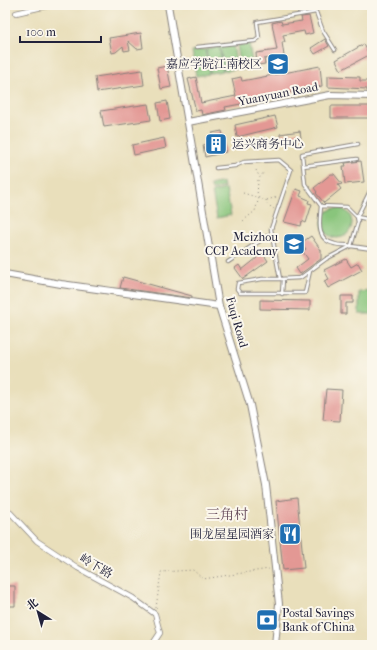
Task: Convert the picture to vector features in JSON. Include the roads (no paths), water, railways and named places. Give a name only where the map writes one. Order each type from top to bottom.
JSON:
[{"type":"street","points":[[16,13],[51,5]]},
{"type":"street","name":"Fuqi Road","points":[[168,5],[220,306],[250,404],[266,485],[279,604],[276,645]]},
{"type":"street","name":"Yuanyuan Road","points":[[188,122],[330,95],[372,96]]},
{"type":"street","points":[[5,274],[61,284],[220,306]]},
{"type":"street","name":"岭下路","points":[[5,507],[37,541],[78,568],[133,598],[155,614],[160,633],[152,645]]},
{"type":"lane","points":[[197,46],[255,42],[259,38],[257,22],[316,12],[323,31],[335,50]]},
{"type":"lane","points":[[358,144],[302,154],[305,184],[321,206],[318,223],[320,231],[326,240],[335,245],[372,249]]},
{"type":"lane","points":[[303,166],[357,159]]},
{"type":"lane","points":[[216,168],[235,166],[244,162],[279,160],[291,170],[271,229],[282,279],[282,294]]},
{"type":"lane","points":[[310,271],[305,293],[240,293],[237,289],[238,283],[262,279],[300,278],[326,259],[351,246],[358,222],[357,217],[372,187]]},
{"type":"lane","points":[[321,206],[347,207],[357,217],[372,220]]},
{"type":"lane","points":[[228,262],[272,233]]},
{"type":"place","name":"嘉应学院江南校区","points":[[278,64]]},
{"type":"place","name":"运兴商务中心","points":[[216,144]]},
{"type":"place","name":"Meizhou CCP Academy","points":[[294,244]]},
{"type":"place","name":"围龙屋星园酒家","points":[[290,534]]},
{"type":"place","name":"Postal Savings Bank of China","points":[[267,620]]},
{"type":"district","name":"三角村","points":[[227,514]]}]
